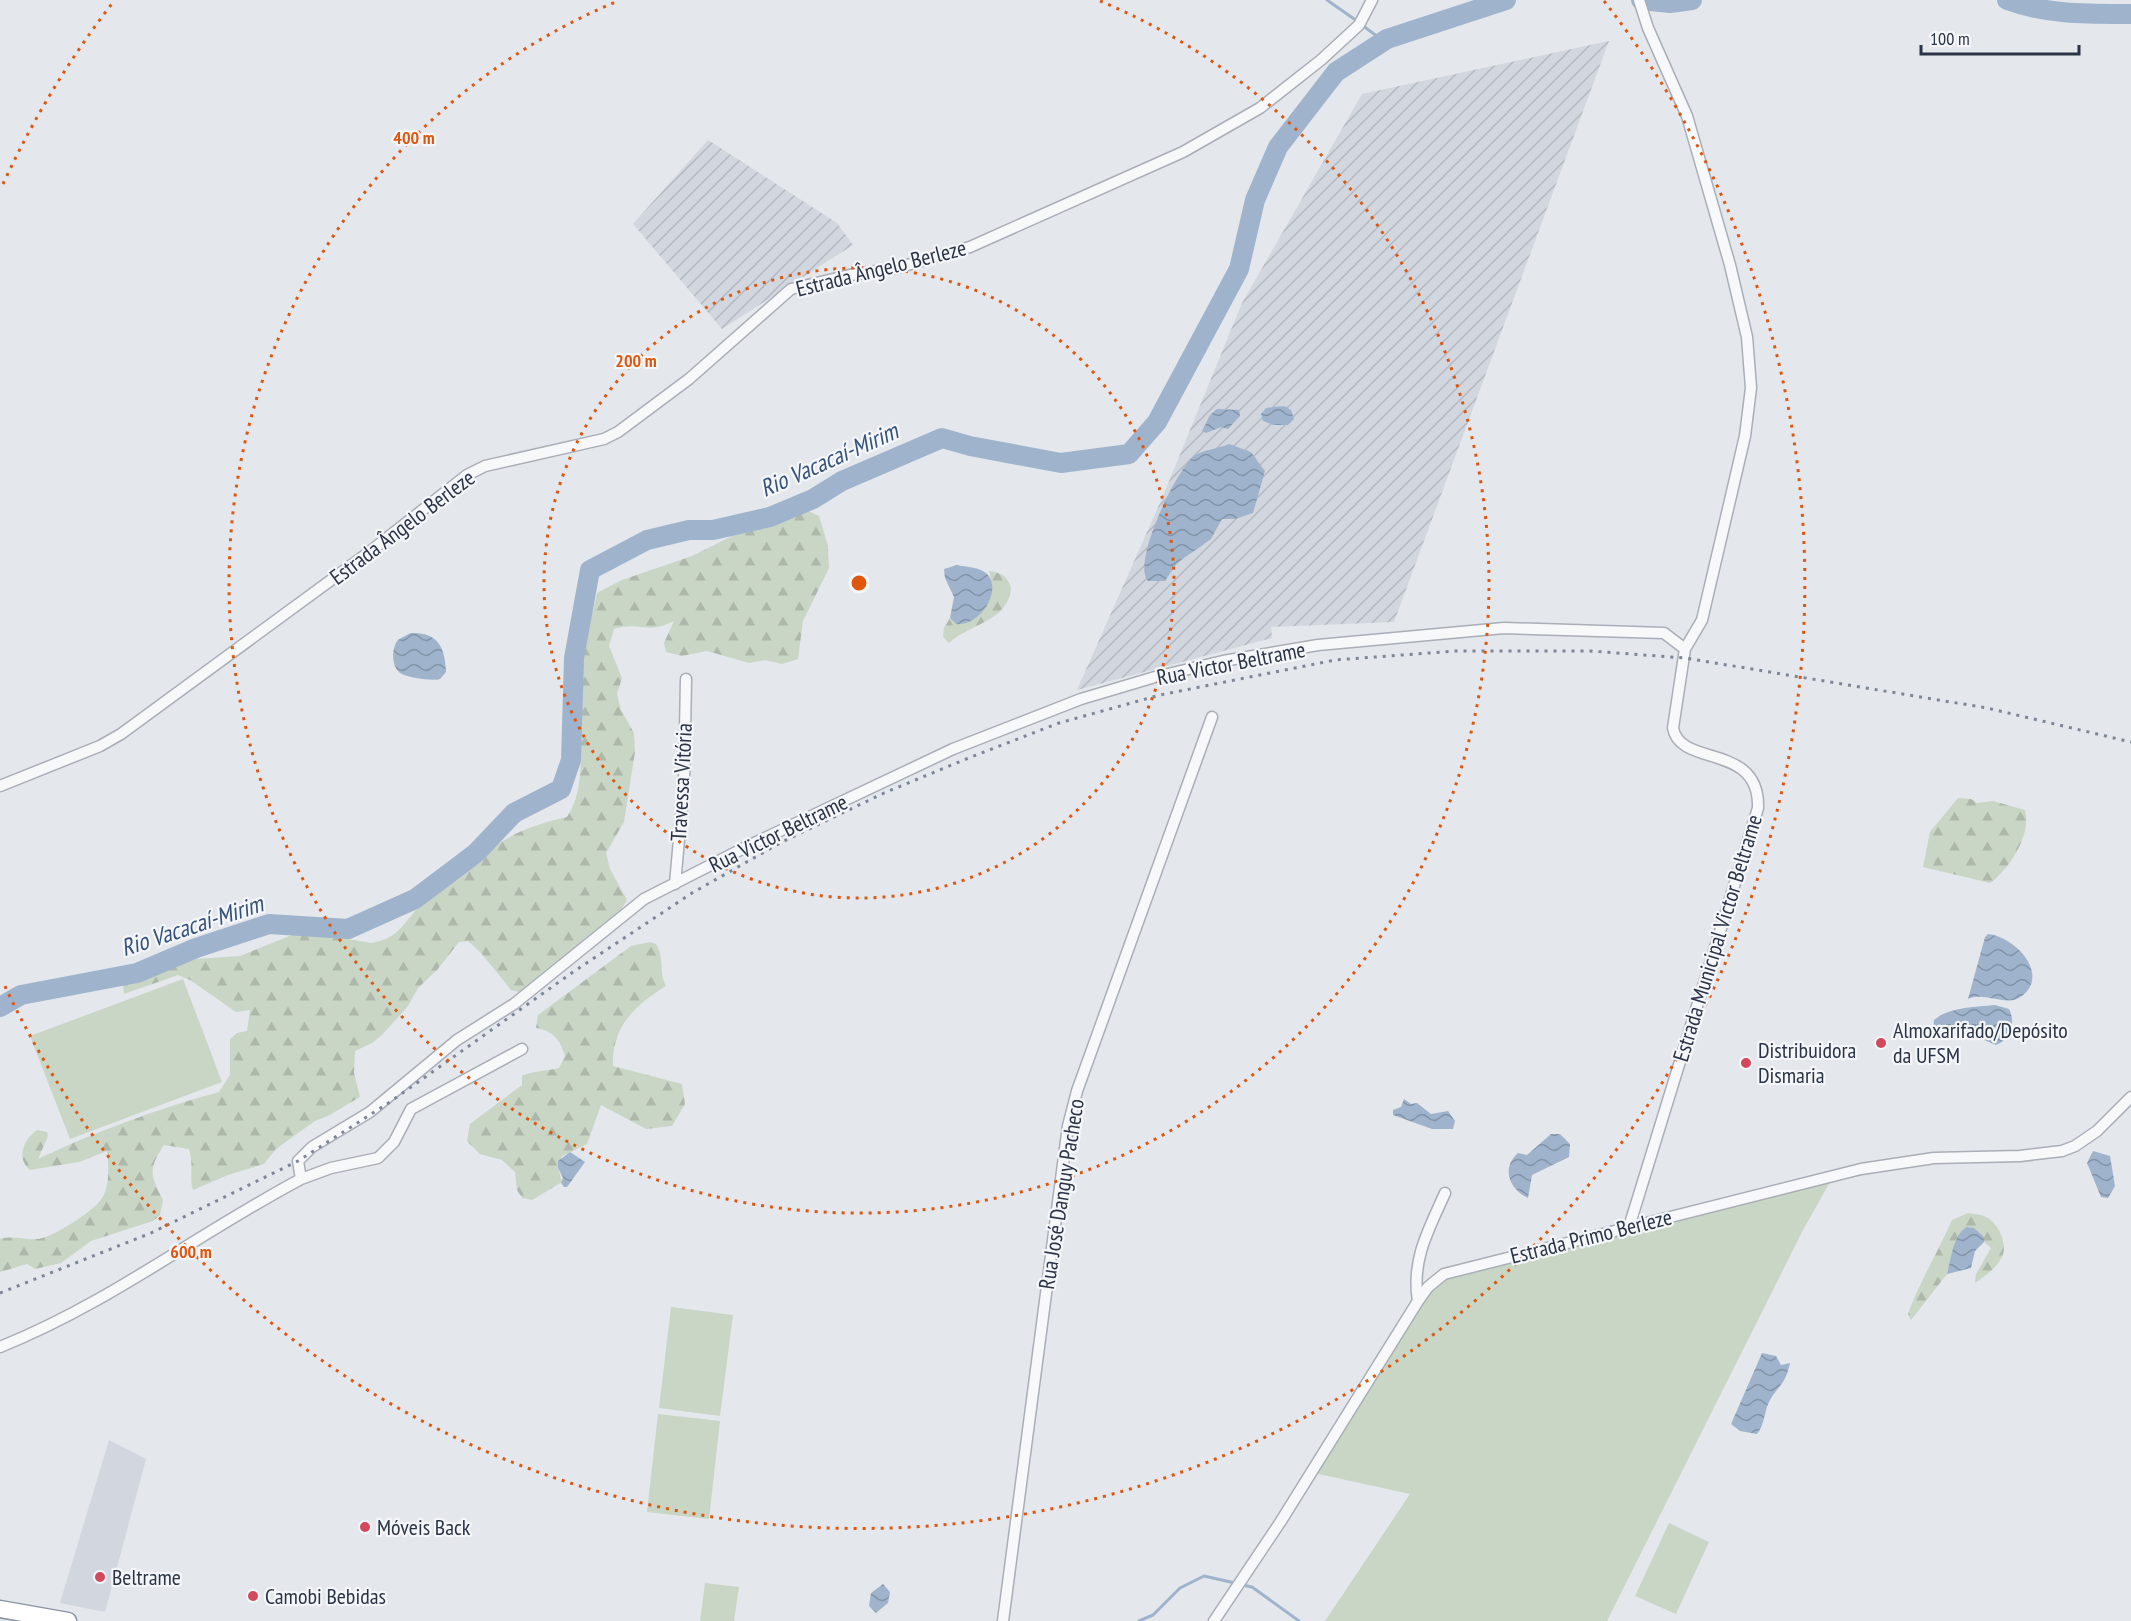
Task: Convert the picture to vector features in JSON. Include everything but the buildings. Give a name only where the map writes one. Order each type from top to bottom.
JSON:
[{"type":"highway","points":[[0,1609],[68,1621]]},
{"type":"street","name":"Estrada Ângelo Berleze","points":[[0,786],[100,746],[121,734],[368,553],[467,475],[485,466],[604,439],[618,432],[689,380],[791,289],[850,275],[897,268],[970,247],[1078,201],[1193,147],[1260,108],[1321,60],[1350,36],[1372,0]]},
{"type":"street","name":"Estrada Municipal Victor Beltrame","points":[[1629,1227],[1758,808],[1756,785],[1741,768],[1684,745],[1674,734],[1685,649],[1702,620],[1745,436],[1751,388],[1747,337],[1730,265],[1687,116],[1648,28],[1639,0]]},
{"type":"street","name":"Rua Victor Beltrame","points":[[301,1179],[298,1161],[312,1147],[370,1112],[435,1057],[514,1004],[644,899],[953,748],[1081,699],[1155,677],[1223,661],[1318,645],[1504,628],[1664,633],[1685,649]]},
{"type":"street","name":"Travessa Vitória","points":[[675,884],[684,784],[686,679]]},
{"type":"street","name":"Rua José Danguy Pacheco","points":[[1003,1621],[1068,1126],[1077,1091],[1212,717]]},
{"type":"street","points":[[0,1347],[43,1330],[103,1299],[301,1179],[331,1168],[378,1158],[394,1142],[411,1109],[522,1049]]},
{"type":"street","name":"Estrada Primo Berleze","points":[[1214,1621],[1281,1521],[1418,1300],[1436,1281],[1460,1269],[1873,1167],[1934,1158],[2020,1156],[2062,1151],[2075,1146],[2097,1131],[2131,1096]]},
{"type":"street","points":[[1418,1300],[1415,1282],[1419,1252],[1445,1192]]},
{"type":"shaded area","points":[[1609,41],[1394,622],[1271,627],[1272,638],[1077,690],[1163,496],[1242,303],[1362,94]]},
{"type":"shaded area","points":[[708,140],[837,223],[853,245],[722,329],[633,224]]},
{"type":"shaded area","points":[[109,1440],[146,1459],[105,1612],[60,1603]]},
{"type":"green space","points":[[804,509],[819,516],[828,546],[829,568],[803,621],[798,659],[782,664],[765,660],[749,663],[707,651],[682,656],[666,652],[664,643],[674,621],[657,627],[630,626],[614,629],[609,646],[622,678],[617,694],[621,710],[634,733],[635,752],[624,822],[606,853],[610,869],[627,900],[620,911],[519,992],[511,990],[481,953],[468,941],[459,942],[437,970],[418,988],[408,1006],[382,1035],[355,1051],[354,1073],[360,1097],[315,1121],[276,1149],[264,1164],[228,1175],[193,1190],[189,1149],[164,1145],[153,1167],[155,1185],[163,1200],[160,1215],[153,1221],[91,1241],[61,1263],[35,1269],[27,1264],[0,1272],[0,1239],[10,1237],[37,1239],[61,1230],[96,1206],[106,1190],[107,1151],[79,1162],[30,1170],[22,1155],[25,1144],[32,1134],[37,1130],[47,1132],[48,1136],[38,1159],[127,1121],[219,1092],[230,1075],[230,1039],[237,1033],[247,1031],[250,1010],[236,1012],[190,980],[178,975],[124,994],[123,984],[147,978],[170,967],[196,959],[240,956],[292,935],[318,934],[371,943],[381,941],[401,928],[430,895],[495,846],[519,832],[567,817],[575,801],[579,783],[581,744],[578,684],[597,593],[622,580],[692,556],[732,536]]},
{"type":"green space","points":[[989,571],[1005,577],[1011,587],[1009,599],[996,615],[949,643],[943,637],[944,628],[950,618],[956,624],[992,584]]},
{"type":"green space","points":[[1958,798],[1971,799],[1977,803],[1993,801],[2025,810],[2025,830],[2017,851],[2011,861],[1990,883],[1923,867],[1930,832]]},
{"type":"green space","points":[[650,942],[656,944],[659,949],[662,975],[666,986],[644,1001],[627,1019],[616,1040],[613,1066],[682,1084],[685,1104],[672,1126],[646,1129],[601,1105],[587,1144],[562,1156],[558,1168],[562,1182],[532,1200],[522,1198],[517,1190],[515,1172],[502,1160],[480,1154],[467,1141],[470,1124],[522,1085],[522,1076],[559,1068],[565,1056],[563,1050],[558,1040],[551,1034],[536,1028],[538,1015],[631,946]]},
{"type":"green space","points":[[183,979],[222,1082],[70,1139],[30,1036]]},
{"type":"green space","points":[[1830,1182],[1803,1230],[1607,1621],[1325,1621],[1410,1494],[1314,1473],[1428,1294],[1444,1280]]},
{"type":"green space","points":[[1968,1213],[1984,1216],[1995,1224],[2004,1247],[2000,1261],[1975,1283],[1976,1274],[1991,1248],[1984,1242],[1984,1236],[1957,1239],[1947,1274],[1911,1320],[1908,1314],[1952,1220]]},
{"type":"green space","points":[[671,1307],[733,1315],[720,1416],[659,1408]]},
{"type":"green space","points":[[658,1414],[720,1421],[709,1519],[647,1512]]},
{"type":"green space","points":[[1669,1523],[1709,1542],[1676,1614],[1635,1596]]},
{"type":"green space","points":[[705,1583],[739,1587],[734,1621],[700,1621]]},
{"type":"water","points":[[1284,406],[1291,410],[1294,419],[1288,425],[1273,425],[1263,421],[1261,414],[1266,408]]},
{"type":"water","points":[[1217,409],[1239,410],[1240,416],[1228,429],[1221,427],[1206,433],[1202,431],[1210,415]]},
{"type":"water","points":[[1229,444],[1251,452],[1265,471],[1253,513],[1235,519],[1222,519],[1211,539],[1177,563],[1165,581],[1148,581],[1144,571],[1150,538],[1177,479],[1194,456]]},
{"type":"water","points":[[957,565],[985,572],[992,582],[992,590],[986,607],[980,614],[973,620],[956,624],[950,618],[954,597],[945,578],[944,569]]},
{"type":"water","points":[[411,633],[428,635],[434,638],[442,648],[446,672],[440,679],[410,677],[402,674],[396,668],[393,658],[394,648],[398,640]]},
{"type":"water","points":[[1988,934],[2008,941],[2025,957],[2031,967],[2030,987],[2016,999],[1975,997],[1968,999],[1985,937]]},
{"type":"water","points":[[1995,1005],[2009,1009],[2012,1020],[2009,1035],[1996,1045],[1977,1037],[1933,1033],[1934,1020],[1947,1012]]},
{"type":"water","points":[[1404,1099],[1411,1104],[1417,1103],[1431,1114],[1448,1111],[1455,1121],[1453,1129],[1432,1129],[1393,1115],[1393,1110],[1401,1107]]},
{"type":"water","points":[[1551,1134],[1560,1134],[1570,1144],[1569,1157],[1532,1175],[1528,1198],[1512,1184],[1510,1165],[1518,1153],[1527,1155]]},
{"type":"water","points":[[2093,1151],[2110,1156],[2115,1186],[2108,1198],[2101,1197],[2087,1163]]},
{"type":"water","points":[[570,1152],[585,1162],[567,1187],[564,1187],[561,1183],[563,1178],[558,1168],[558,1161]]},
{"type":"water","points":[[1967,1227],[1974,1228],[1984,1237],[1984,1242],[1975,1251],[1971,1268],[1947,1274],[1956,1241],[1962,1230]]},
{"type":"water","points":[[1762,1353],[1776,1356],[1781,1365],[1790,1363],[1784,1381],[1769,1402],[1762,1426],[1757,1434],[1740,1431],[1731,1424]]},
{"type":"water","points":[[883,1584],[890,1592],[888,1603],[876,1613],[869,1606],[871,1593]]},
{"type":"waterway","points":[[1327,0],[1357,21]]},
{"type":"waterway","name":"Rio Vacacaí-Mirim","points":[[0,1007],[21,995],[137,973],[196,948],[269,924],[348,929],[415,899],[476,853],[514,813],[561,789],[571,760],[574,658],[590,570],[647,540],[689,530],[713,530],[770,517],[813,499],[842,481],[942,438],[970,446],[1061,463],[1129,454],[1157,422],[1239,269],[1255,200],[1278,147],[1336,72],[1387,39],[1506,0]]},
{"type":"waterway","name":"Rio Vacacaí-Mirim","points":[[1641,0],[1670,3],[1692,0]]},
{"type":"waterway","name":"Rio Vacacaí-Mirim","points":[[2007,0],[2053,11],[2084,14],[2131,14]]},
{"type":"waterway","points":[[1362,25],[1378,37],[1387,39]]},
{"type":"waterway","points":[[1139,1621],[1153,1615],[1180,1588],[1204,1576],[1235,1583]]},
{"type":"waterway","points":[[1242,1585],[1252,1587],[1299,1621]]},
{"type":"railway","points":[[0,1293],[151,1233],[298,1161],[390,1102],[573,972],[692,893],[782,842],[884,793],[971,757],[1059,723],[1160,695],[1335,660],[1456,651],[1590,651],[1685,658],[1987,708],[2131,742]]},
{"type":"place","name":"Almoxarifado/Depósito da UFSM","points":[[1881,1043]]},
{"type":"place","name":"Distribuidora Dismaria","points":[[1746,1063]]},
{"type":"place","name":"Móveis Back","points":[[365,1527]]},
{"type":"place","name":"Beltrame","points":[[100,1577]]},
{"type":"place","name":"Camobi Bebidas","points":[[253,1596]]}]
